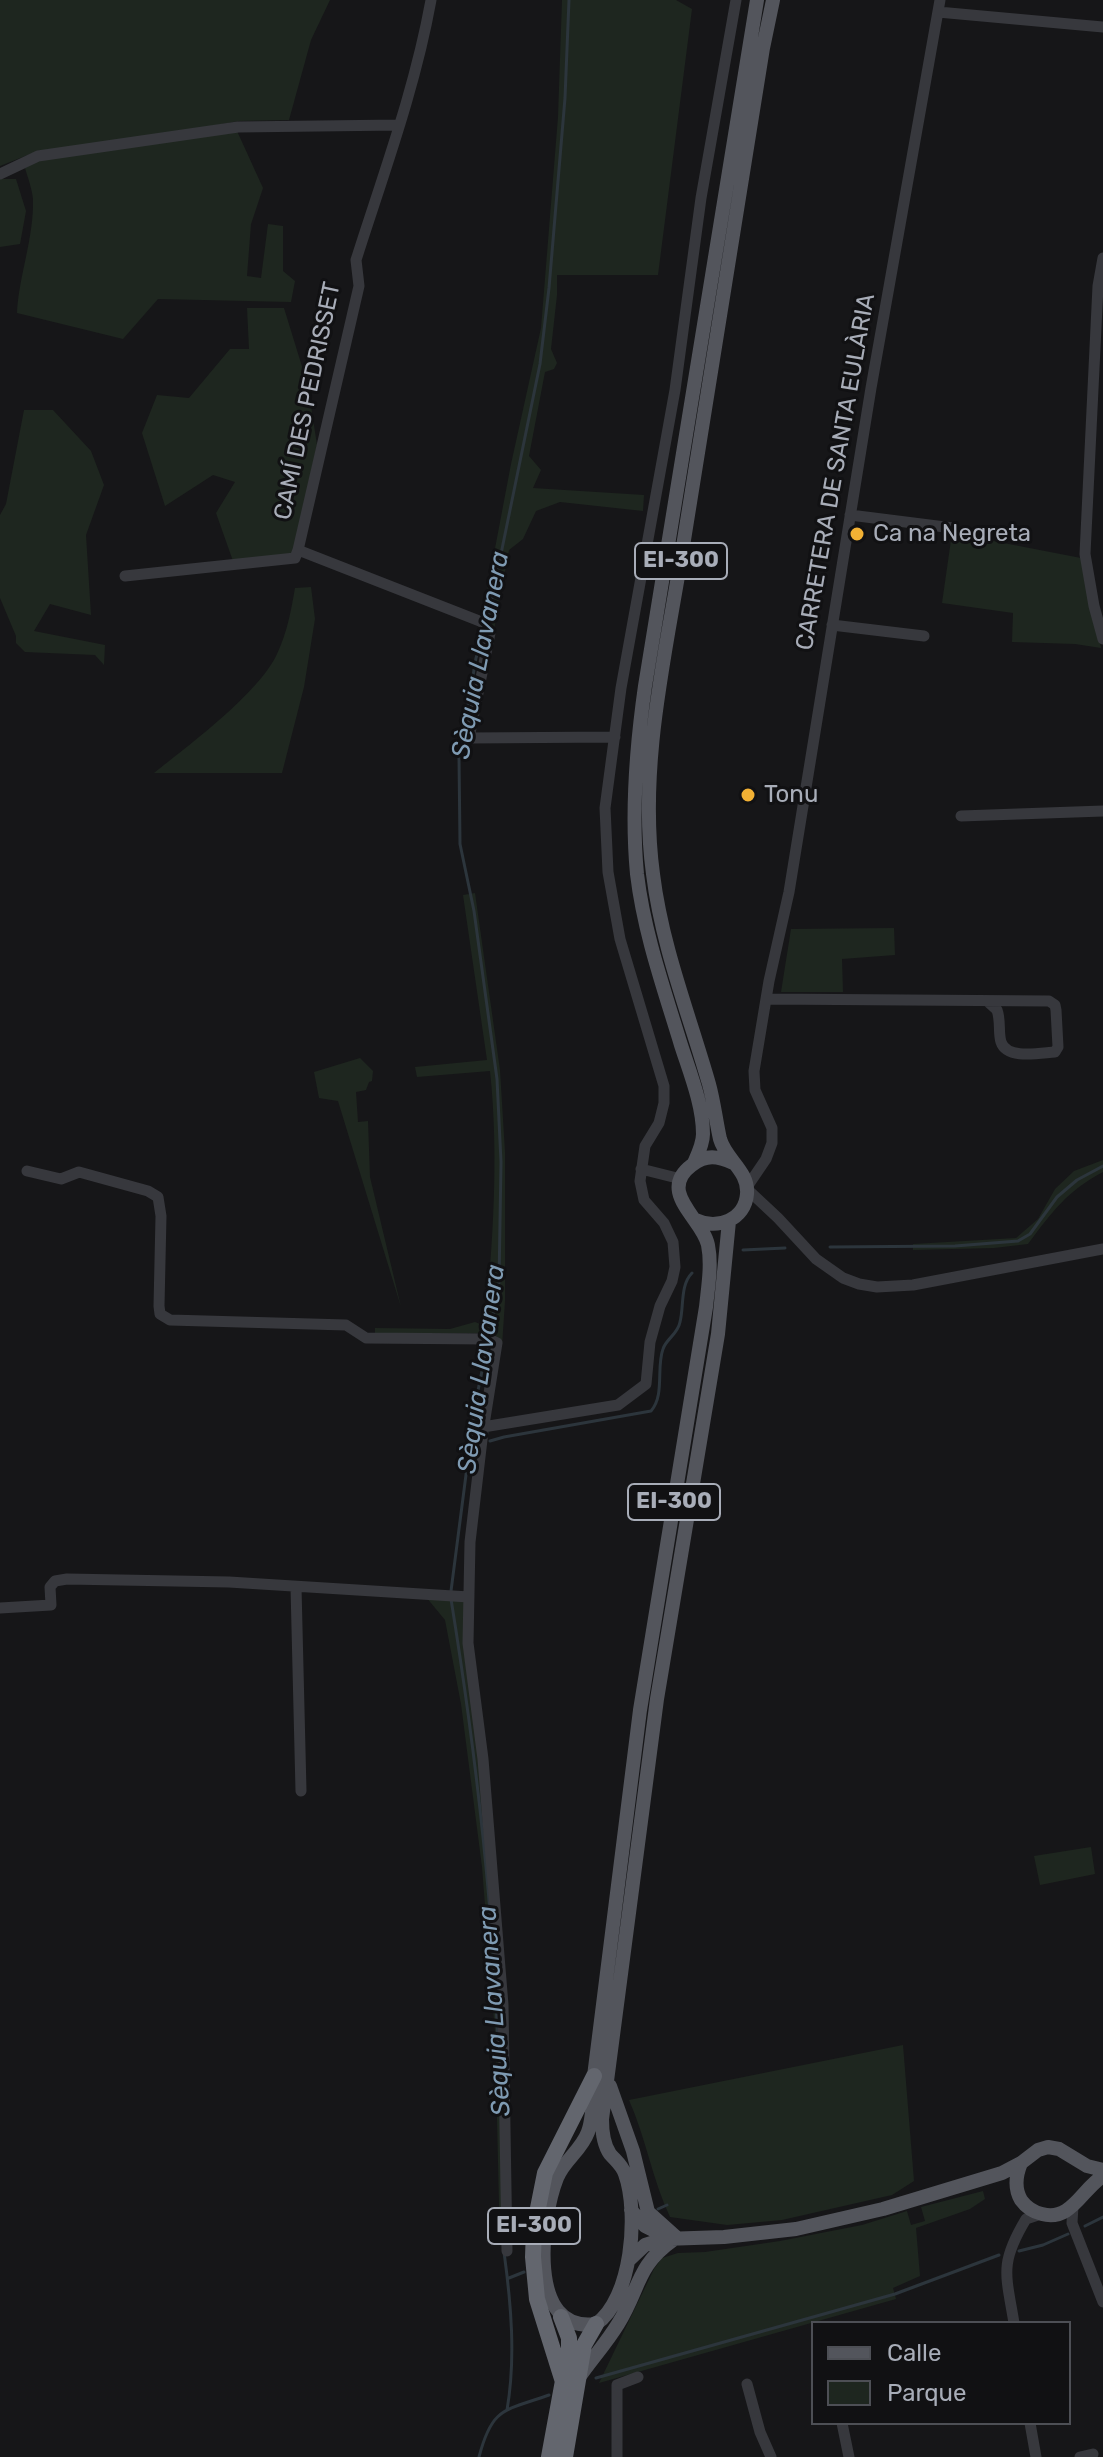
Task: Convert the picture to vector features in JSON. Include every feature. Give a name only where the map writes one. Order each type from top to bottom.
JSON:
[{"type":"highway","name":"EI-300","points":[[564,2385],[537,2299],[534,2228],[545,2173],[601,2077]]},
{"type":"highway","name":"EI-300","points":[[549,2457],[569,2348],[569,2338],[561,2317]]},
{"type":"highway","name":"EI-300","points":[[565,2457],[584,2345],[596,2324]]},
{"type":"main road","name":"EI-300","points":[[596,2324],[613,2308],[628,2261],[631,2210],[626,2176],[610,2154],[602,2128],[601,2077],[640,1710],[706,1307],[708,1246],[696,1220],[682,1203],[681,1179],[694,1163],[702,1142],[702,1122],[690,1073],[659,977],[643,909],[635,840],[635,771],[641,711],[757,0]]},
{"type":"main road","name":"EI-300","points":[[561,2317],[554,2309],[548,2287],[545,2235],[555,2182],[564,2163],[576,2152],[591,2122],[601,2077],[657,1699],[735,1216],[746,1201],[747,1188],[720,1139],[711,1090],[665,939],[653,872],[649,803],[662,681],[773,0]]},
{"type":"main road","points":[[694,1163],[702,1158],[715,1157],[735,1165]]},
{"type":"main road","points":[[696,1220],[714,1224],[735,1216]]},
{"type":"main road","points":[[601,2077],[633,2151],[648,2212],[677,2238]]},
{"type":"main road","points":[[989,2177],[1001,2180],[1031,2210],[1048,2214],[1073,2206],[1103,2173],[1068,2153],[1048,2147],[1028,2155],[1021,2163],[1017,2172],[1020,2196]]},
{"type":"main road","points":[[576,2152],[593,2149],[610,2154]]},
{"type":"main road","points":[[1076,2160],[1084,2182],[1082,2193]]},
{"type":"main road","points":[[628,2261],[645,2245],[677,2238],[724,2237],[796,2229],[869,2213],[989,2177],[1021,2163]]},
{"type":"main road","points":[[631,2210],[653,2231],[677,2238]]},
{"type":"main road","points":[[580,2376],[616,2328],[646,2264],[658,2250],[677,2238]]},
{"type":"main road","points":[[561,2317],[579,2325],[596,2324]]},
{"type":"street","name":"CAMÍ DES PEDRISSET","points":[[431,0],[425,36],[356,260],[359,286],[298,550],[482,622],[490,633],[469,738],[615,737]]},
{"type":"street","points":[[483,1427],[618,1405],[646,1384],[650,1342],[660,1306],[672,1281],[676,1254],[664,1223],[640,1191],[645,1146],[659,1123],[664,1086],[623,952],[608,872],[605,808],[635,601],[675,390],[701,198],[736,0]]},
{"type":"street","points":[[939,6],[1103,27]]},
{"type":"street","name":"CARRETERA DE SANTA EULÀRIA","points":[[747,1188],[770,1151],[773,1136],[754,1081],[766,999],[789,892],[850,515],[939,6]]},
{"type":"street","points":[[0,174],[38,156],[238,127],[399,125]]},
{"type":"street","points":[[1103,258],[1098,286],[1085,554],[1103,639]]},
{"type":"street","points":[[850,515],[953,528]]},
{"type":"street","points":[[125,576],[295,558],[298,550]]},
{"type":"street","points":[[832,625],[924,636]]},
{"type":"street","points":[[961,816],[1103,811]]},
{"type":"street","points":[[766,999],[1049,1001],[1055,1005],[1058,1047],[1055,1052],[1011,1053],[1005,1050],[1001,1043],[997,1010],[987,1001]]},
{"type":"street","points":[[735,1165],[761,1164]]},
{"type":"street","points":[[641,1169],[681,1179]]},
{"type":"street","points":[[27,1171],[61,1179],[79,1172],[148,1191],[158,1197],[161,1216],[159,1306],[160,1314],[170,1320],[346,1325],[366,1338],[489,1339],[497,1343],[483,1427],[470,1542],[468,1643],[483,1759],[503,2005],[507,2251]]},
{"type":"street","points":[[747,1188],[816,1259],[859,1284],[877,1287],[913,1285],[1103,1249]]},
{"type":"street","points":[[735,1216],[770,1211]]},
{"type":"street","points":[[0,1608],[51,1605],[50,1587],[55,1581],[67,1579],[229,1582],[469,1597]]},
{"type":"street","points":[[296,1587],[301,1791]]},
{"type":"street","points":[[1014,2321],[1006,2275],[1009,2247],[1026,2219],[1020,2196]]},
{"type":"street","points":[[1073,2206],[1072,2223],[1103,2302]]},
{"type":"street","points":[[1026,2219],[1048,2214],[1072,2223]]},
{"type":"street","points":[[617,2457],[617,2385],[638,2377]]},
{"type":"street","points":[[747,2384],[760,2432],[771,2457]]},
{"type":"street","points":[[842,2425],[849,2457]]},
{"type":"street","points":[[1030,2425],[1034,2457]]},
{"type":"street","points":[[1080,2457],[1093,2454]]},
{"type":"green space","points":[[0,0],[330,0],[311,40],[289,120],[239,121],[133,140],[38,151],[0,166]]},
{"type":"green space","points":[[562,0],[676,0],[692,9],[658,275],[557,275],[551,349],[557,363],[554,369],[545,372],[529,456],[541,470],[533,488],[644,495],[643,511],[560,502],[536,511],[523,539],[509,550],[494,630],[482,617],[541,328],[558,117]]},
{"type":"green space","points":[[237,131],[263,188],[251,224],[247,276],[261,278],[268,224],[283,226],[283,271],[295,281],[291,302],[158,299],[123,339],[17,313],[33,214],[25,168],[39,159]]},
{"type":"green space","points":[[0,179],[16,179],[26,211],[20,244],[0,247]]},
{"type":"green space","points":[[247,308],[284,308],[308,386],[317,445],[293,555],[233,561],[216,513],[235,482],[213,475],[165,506],[142,433],[157,395],[189,398],[230,349],[249,349]]},
{"type":"green space","points":[[24,410],[53,410],[91,451],[104,485],[86,535],[91,615],[50,604],[34,631],[105,645],[104,665],[95,655],[25,652],[16,643],[0,598],[0,515],[6,504]]},
{"type":"green space","points":[[952,533],[1081,558],[1101,648],[1012,642],[1013,613],[942,603]]},
{"type":"green space","points":[[311,587],[315,619],[304,687],[282,773],[154,773],[222,718],[255,685],[277,654],[295,588]]},
{"type":"green space","points":[[475,893],[500,1070],[505,1152],[502,1346],[494,1333],[375,1334],[375,1328],[450,1329],[475,1322],[485,1326],[494,1198],[490,1071],[417,1077],[415,1067],[487,1060],[463,895]]},
{"type":"green space","points":[[894,928],[895,955],[842,959],[843,992],[781,992],[791,929]]},
{"type":"green space","points":[[360,1058],[373,1071],[372,1081],[366,1090],[356,1092],[358,1122],[368,1121],[370,1177],[401,1307],[338,1101],[319,1098],[314,1072]]},
{"type":"green space","points":[[1103,1160],[1103,1172],[1070,1195],[1028,1244],[913,1250],[913,1244],[1016,1238],[1038,1219],[1055,1189],[1074,1171]]},
{"type":"green space","points":[[426,1597],[465,1600],[500,2005],[503,2133],[500,2248],[495,2033],[482,1867],[461,1704],[445,1620]]},
{"type":"green space","points":[[1091,1847],[1095,1874],[1040,1885],[1034,1856]]},
{"type":"green space","points":[[903,2045],[914,2181],[892,2195],[782,2220],[727,2225],[670,2217],[629,2100]]},
{"type":"green space","points":[[983,2191],[985,2199],[970,2209],[916,2228],[920,2276],[893,2288],[896,2299],[599,2383],[662,2258],[678,2253],[780,2241],[862,2225],[907,2211],[911,2225],[925,2221],[921,2207]]},
{"type":"waterway","name":"Sèquia Llavanera","points":[[487,622],[540,364],[565,98],[569,0]]},
{"type":"waterway","name":"Sèquia Llavanera","points":[[484,633],[476,658],[459,757],[460,844],[474,911],[497,1079],[501,1162],[499,1282],[490,1334]]},
{"type":"waterway","points":[[830,1247],[955,1246],[1018,1241],[1030,1234],[1057,1197],[1077,1180],[1103,1166]]},
{"type":"waterway","points":[[743,1250],[785,1248]]},
{"type":"waterway","points":[[490,1441],[651,1411],[658,1397],[663,1349],[679,1326],[684,1290],[692,1273]]},
{"type":"waterway","name":"Sèquia Llavanera","points":[[451,1591],[475,1405],[488,1342]]},
{"type":"waterway","name":"Sèquia Llavanera","points":[[451,1599],[482,1823],[498,2048]]},
{"type":"waterway","points":[[658,2209],[667,2205]]},
{"type":"waterway","points":[[1085,2226],[1103,2217]]},
{"type":"waterway","points":[[1019,2251],[1068,2234]]},
{"type":"waterway","name":"Sèquia Llavanera","points":[[504,2252],[512,2331],[507,2410]]},
{"type":"waterway","points":[[596,2378],[895,2294],[999,2255]]},
{"type":"waterway","points":[[509,2278],[524,2272]]},
{"type":"waterway","points":[[479,2457],[489,2428],[502,2413],[549,2395]]},
{"type":"place","name":"Ca na Negreta","points":[[857,534]]},
{"type":"place","name":"Tonu","points":[[748,795]]}]
